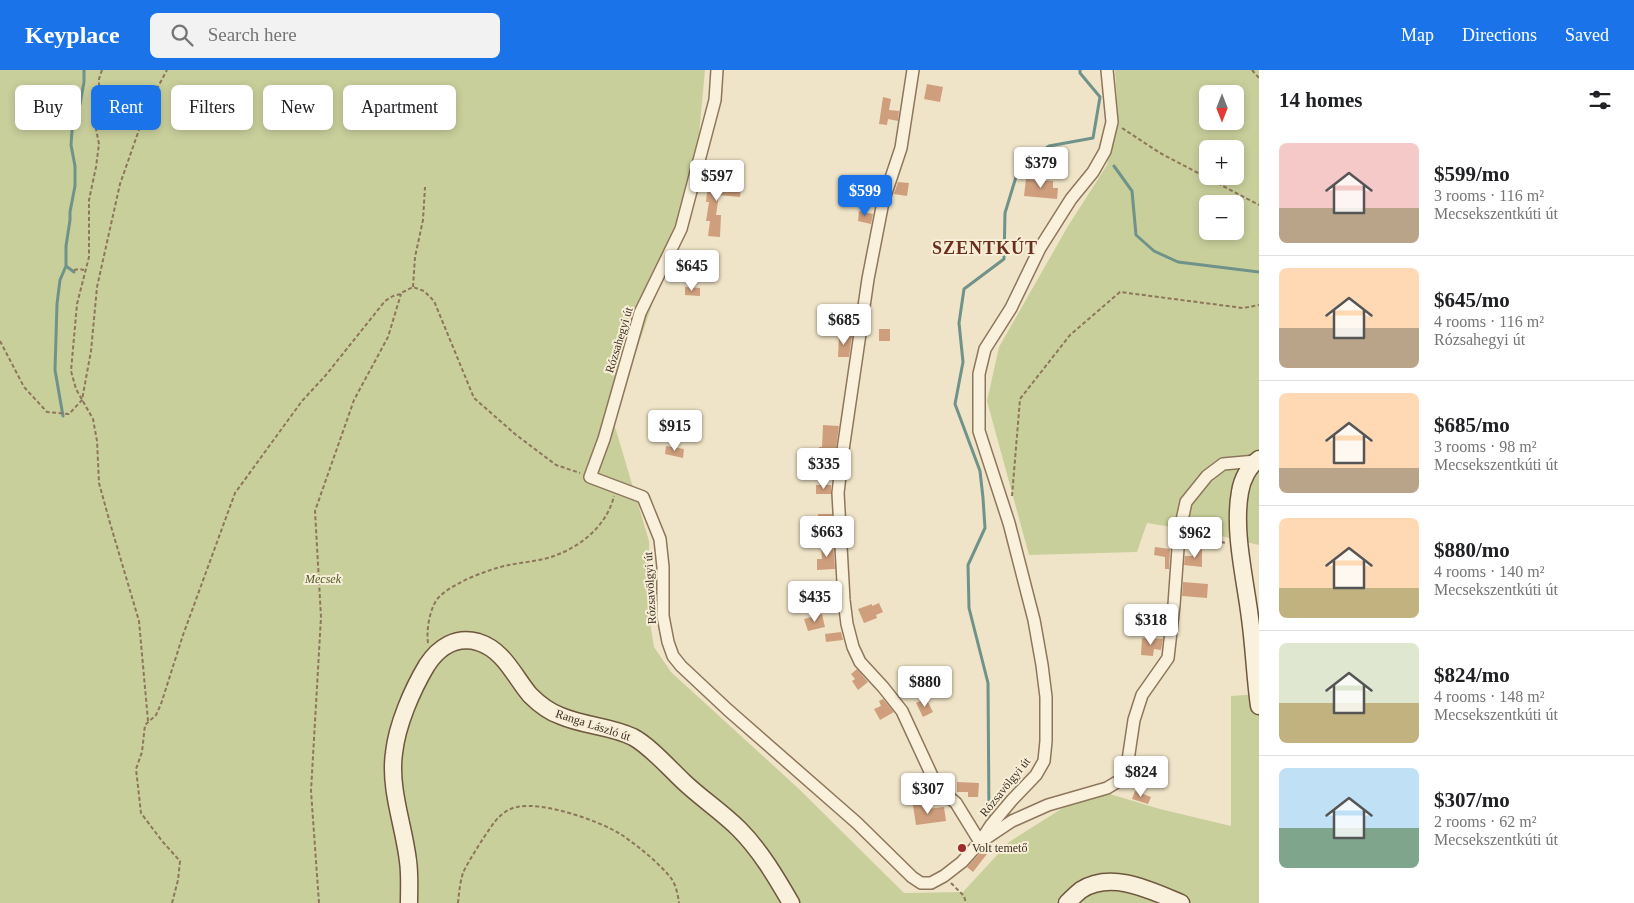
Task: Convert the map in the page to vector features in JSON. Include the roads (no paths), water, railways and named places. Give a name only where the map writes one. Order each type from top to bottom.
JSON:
[{"type":"main road","points":[[1257,460],[1245,476],[1240,490],[1238,505],[1259,706]]},
{"type":"main road","name":"Ranga László út","points":[[409,903],[408,862],[394,776],[394,754],[397,736],[410,700],[429,663],[445,646],[454,642],[467,641],[479,642],[502,656],[529,694],[548,710],[562,717],[624,733],[635,738],[689,787],[740,829],[774,874],[790,903]]},
{"type":"main road","points":[[1067,903],[1082,889],[1100,883],[1113,882],[1150,890],[1181,903]]},
{"type":"street","name":"Rózsahegyi út","points":[[590,477],[604,439],[640,312],[681,229],[715,100],[717,70]]},
{"type":"street","points":[[913,70],[901,148],[883,202],[868,279],[843,450],[838,493],[844,600],[853,648],[860,662],[902,711],[933,778],[944,793],[956,803],[980,842],[1012,820],[1048,805],[1107,788],[1122,779],[1127,767],[1134,720],[1142,695],[1168,658],[1179,534],[1186,502],[1207,476],[1223,464],[1257,460]]},
{"type":"street","name":"Rózsavölgyi út","points":[[590,477],[643,498],[660,539],[663,567],[663,616],[668,642],[673,656],[680,666],[856,823],[912,877],[921,883],[931,882],[944,876],[962,862],[1012,800],[1036,775],[1044,761],[1046,742],[1046,698],[1030,602],[1010,523],[979,431],[979,374],[985,349],[1011,308],[1040,248],[1071,199],[1093,172],[1105,151],[1112,122],[1107,70]]},
{"type":"waterway","points":[[63,416],[55,370],[57,304],[60,280],[66,266],[66,246],[75,186],[75,166],[71,145],[72,131],[80,104],[84,70]]},
{"type":"waterway","points":[[989,816],[988,683],[969,608],[968,565],[985,528],[980,471],[955,404],[963,362],[959,323],[964,289],[1004,259],[1005,213],[1019,167],[1049,146],[1093,138],[1100,97],[1080,73],[1080,70]]},
{"type":"waterway","points":[[1114,166],[1132,191],[1136,235],[1154,251],[1178,262],[1259,272]]},
{"type":"waterway","points":[[66,266],[74,272]]},
{"type":"place","name":"Volt temető","points":[[962,848]]},
{"type":"district","name":"SZENTKÚT","points":[[985,248]]},
{"type":"park label","name":"Mecsek","points":[[323,579]]}]
